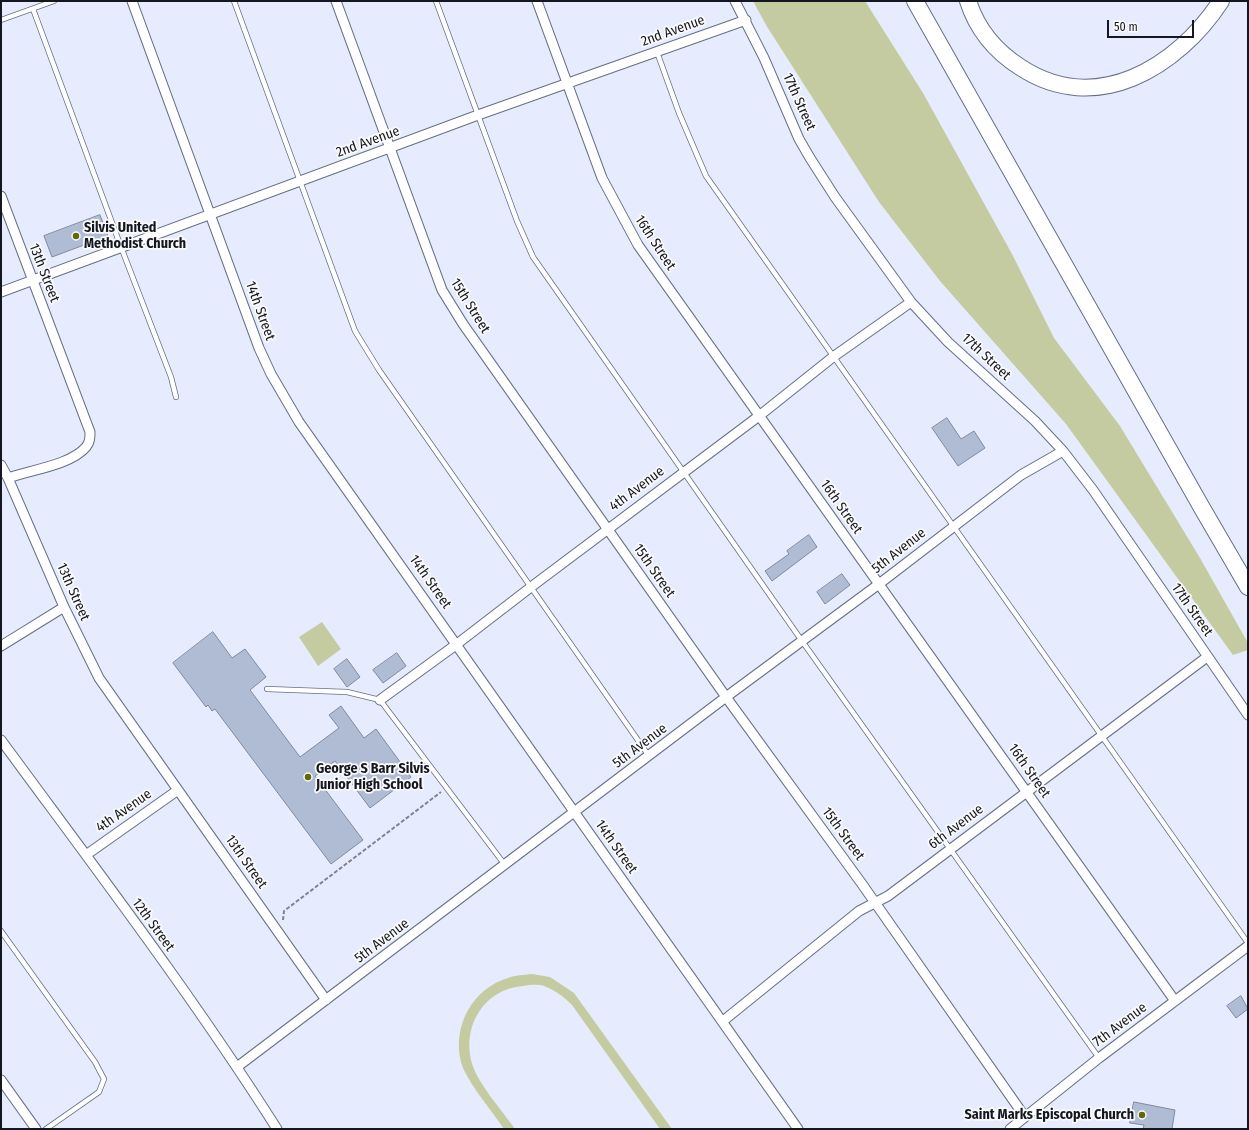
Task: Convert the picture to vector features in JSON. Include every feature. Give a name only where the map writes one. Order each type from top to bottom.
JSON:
[{"type":"highway","points":[[915,1],[1248,587]]},
{"type":"highway","points":[[968,1],[976,20],[986,36],[999,51],[1013,62],[1038,77],[1056,83],[1089,87],[1122,82],[1153,69],[1170,58],[1198,33],[1221,1]]},
{"type":"street","name":"14th Street","points":[[132,1],[259,348],[282,395],[299,422],[798,1129]]},
{"type":"street","name":"15th Street","points":[[336,1],[442,290],[467,331],[1025,1118]]},
{"type":"street","name":"16th Street","points":[[537,1],[602,178],[638,245],[1175,1001]]},
{"type":"street","name":"17th Street","points":[[735,1],[746,20],[781,99],[810,158],[835,197],[911,302],[948,342],[1035,420],[1063,451],[1093,490],[1248,715]]},
{"type":"street","name":"2nd Avenue","points":[[1,292],[390,149],[478,115],[746,20]]},
{"type":"street","name":"13th Street","points":[[1,196],[90,432],[90,440],[80,451],[60,462],[8,478],[64,607],[99,678],[326,1000]]},
{"type":"street","name":"4th Avenue","points":[[380,700],[457,644],[531,586],[683,472],[760,416],[833,357],[911,302]]},
{"type":"street","name":"5th Avenue","points":[[237,1067],[575,813],[726,697],[879,584],[1021,475],[1063,451]]},
{"type":"street","points":[[1,465],[8,478]]},
{"type":"street","points":[[1,646],[64,607]]},
{"type":"street","name":"6th Avenue","points":[[723,1021],[859,911],[888,896],[1207,657]]},
{"type":"street","name":"12th Street","points":[[1,740],[86,855],[237,1067],[277,1129]]},
{"type":"street","name":"4th Avenue","points":[[86,855],[178,790]]},
{"type":"street","name":"7th Avenue","points":[[1010,1129],[1100,1058],[1248,946]]},
{"type":"street","points":[[1,1080],[36,1129]]},
{"type":"lane","points":[[1,20],[54,1]]},
{"type":"lane","points":[[234,1],[301,182],[338,289],[358,338],[650,756]]},
{"type":"lane","points":[[436,1],[517,221],[533,257],[802,641],[1100,1058]]},
{"type":"lane","points":[[33,9],[171,377],[176,397]]},
{"type":"lane","points":[[657,52],[679,113],[706,176],[1248,943]]},
{"type":"lane","points":[[267,689],[347,692],[380,700],[505,865]]},
{"type":"lane","points":[[1,931],[95,1062],[104,1079],[99,1092],[46,1129]]},
{"type":"path","points":[[283,921],[284,911],[447,788]]},
{"type":"green space","points":[[753,1],[865,1],[923,93],[1012,254],[1054,338],[1120,426],[1200,558],[1248,643],[1248,650],[1233,655],[1066,424],[940,281],[879,202],[766,25]]},
{"type":"green space","points":[[322,622],[341,649],[318,666],[299,637]]},
{"type":"green space","points":[[532,974],[550,977],[574,993],[672,1129],[660,1129],[572,1005],[552,990],[544,986],[537,985],[510,989],[498,994],[488,1001],[474,1022],[470,1034],[469,1047],[474,1069],[490,1096],[515,1129],[504,1129],[474,1087],[464,1070],[459,1048],[460,1035],[468,1010],[475,999],[485,990],[496,983],[511,977]]},
{"type":"building","name":"Silvis United Methodist Church","points":[[100,215],[108,236],[52,257],[44,236]]},
{"type":"building","points":[[947,418],[961,439],[974,431],[985,448],[958,466],[932,428]]},
{"type":"building","points":[[809,535],[817,547],[772,581],[765,571],[789,554],[787,551]]},
{"type":"building","points":[[842,574],[850,585],[825,604],[817,592]]},
{"type":"building","points":[[213,632],[232,658],[245,649],[266,677],[250,690],[300,757],[339,728],[329,715],[341,706],[364,738],[376,729],[411,777],[370,808],[335,761],[315,776],[363,840],[331,864],[215,709],[212,711],[208,705],[206,707],[173,663]]},
{"type":"building","points":[[397,653],[406,666],[383,683],[373,670]]},
{"type":"building","points":[[347,659],[360,677],[347,687],[334,669]]},
{"type":"building","points":[[1241,996],[1248,1009],[1236,1018],[1227,1006]]},
{"type":"building","name":"Saint Marks Episcopal Church","points":[[1134,1102],[1175,1110],[1172,1129],[1143,1129],[1144,1125],[1130,1123]]},
{"type":"place","name":"Silvis United Methodist Church","points":[[76,236]]},
{"type":"place","name":"George S Barr Silvis Junior High School","points":[[308,777]]},
{"type":"place","name":"Saint Marks Episcopal Church","points":[[1142,1115]]}]
